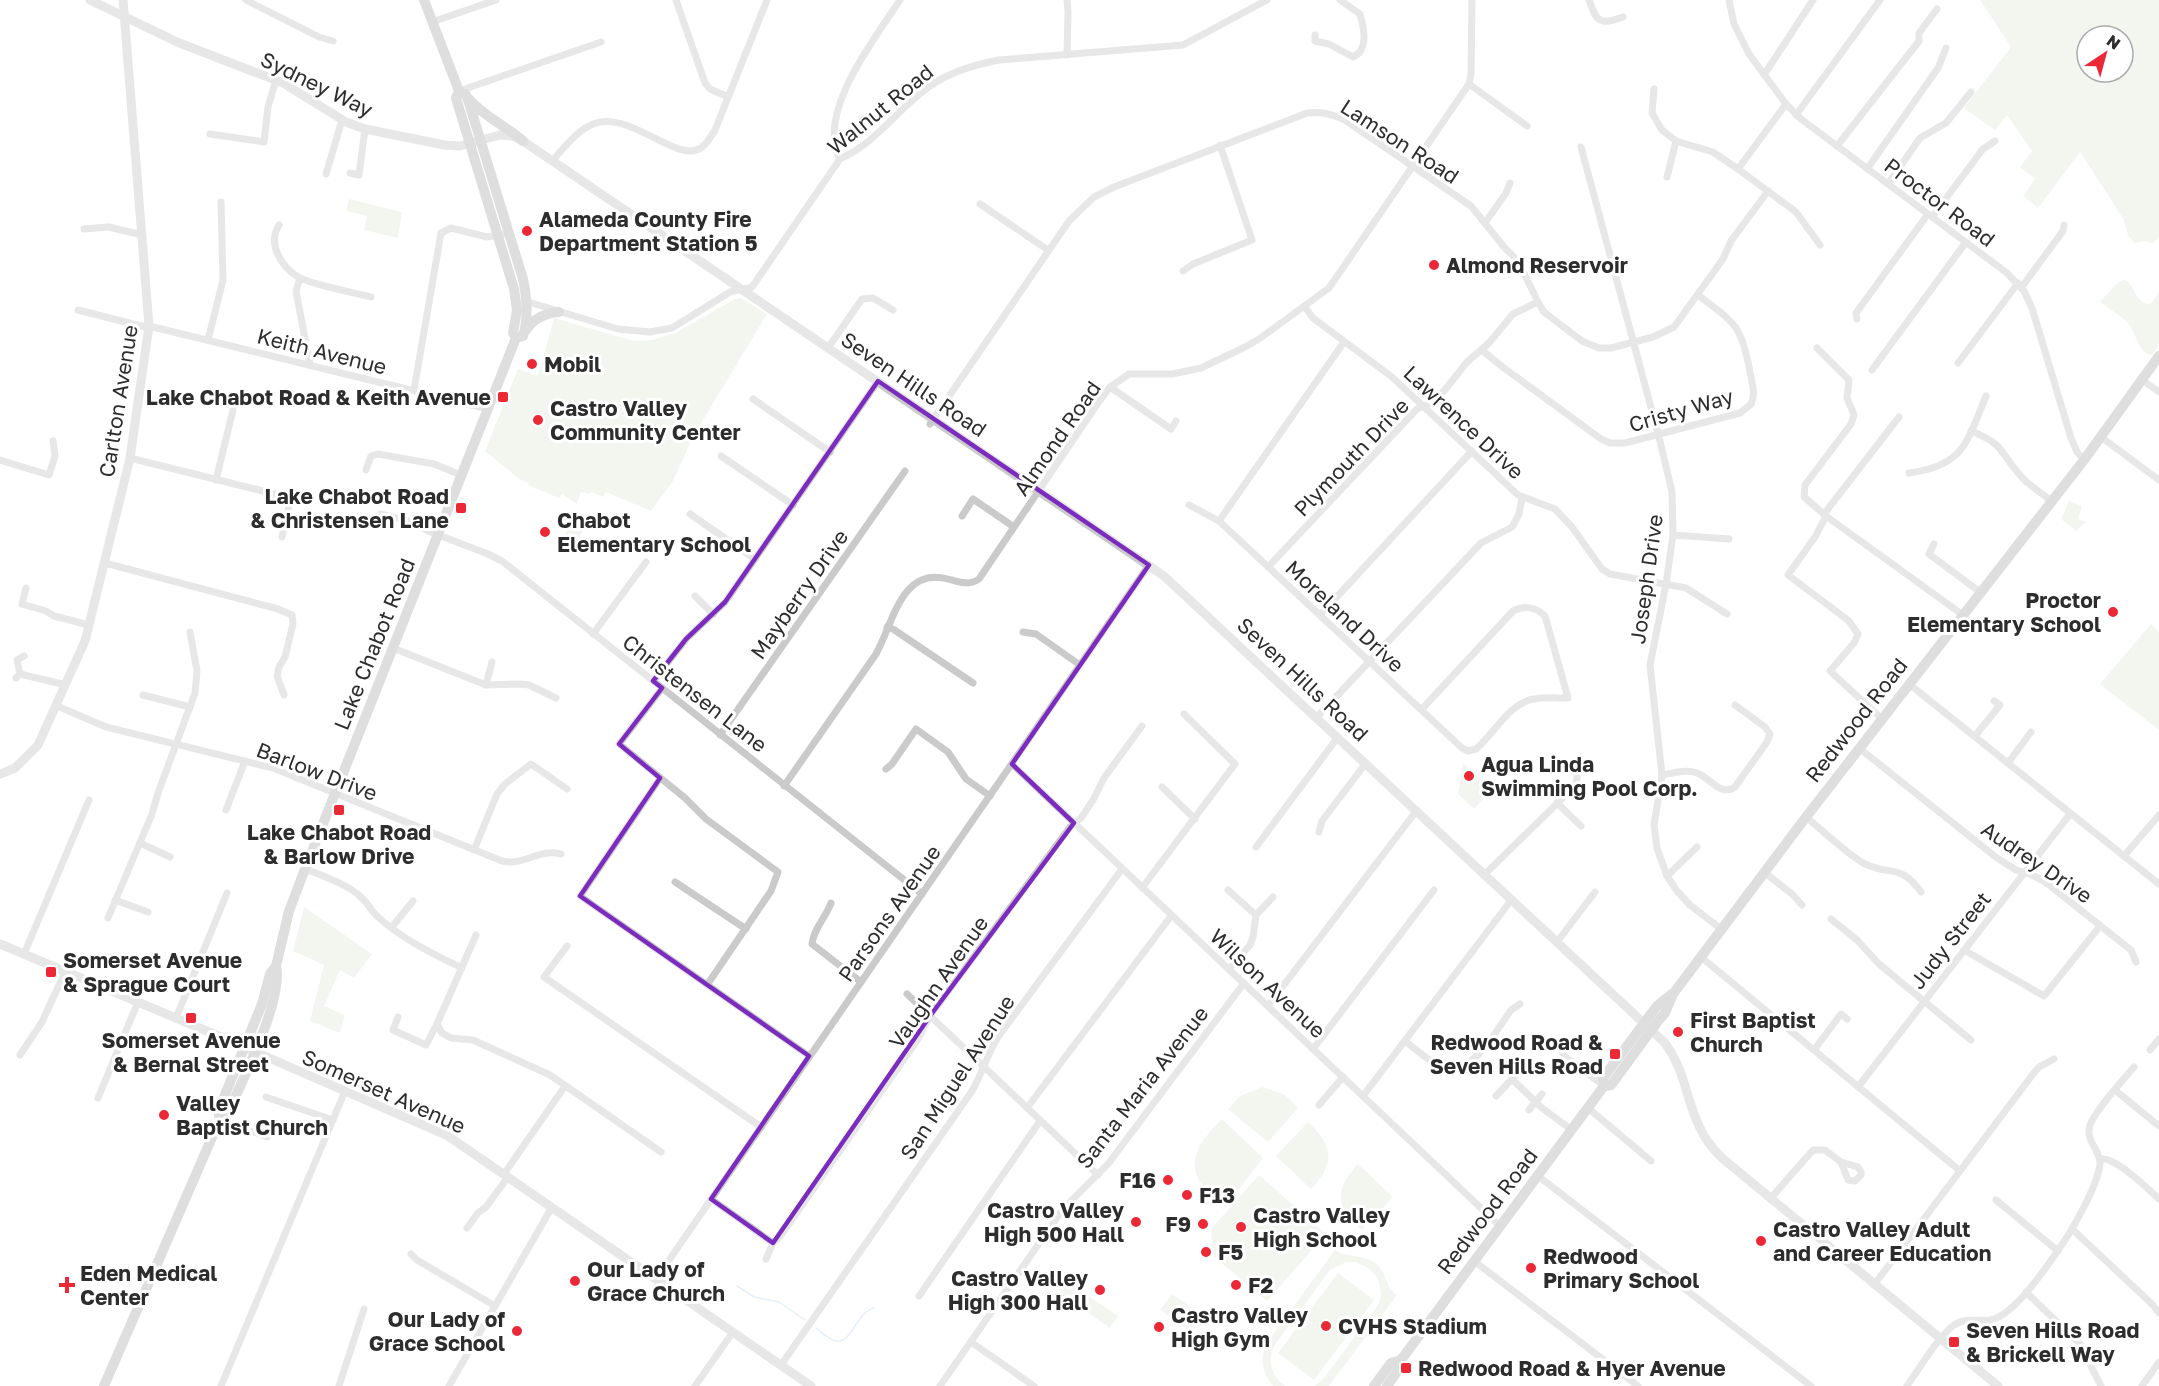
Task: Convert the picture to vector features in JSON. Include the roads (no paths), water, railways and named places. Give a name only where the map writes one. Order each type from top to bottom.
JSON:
[{"type":"main road","name":"Lake Chabot Road","points":[[104,1386],[220,1119],[218,1112],[273,1006],[278,976],[276,966],[289,911],[461,476],[520,336],[523,279],[504,234],[462,93],[424,0]]},
{"type":"main road","points":[[462,93],[475,106],[511,130],[523,141]]},
{"type":"main road","points":[[520,336],[537,318],[559,312]]},
{"type":"main road","name":"Redwood Road","points":[[1387,1386],[1399,1369],[1401,1360],[1604,1086],[1611,1084],[1648,1027],[1665,1013],[1673,994],[1721,929],[2084,460],[2159,356]]},
{"type":"main road","name":"Redwood Road","points":[[1374,1386],[1391,1363],[1401,1360]]},
{"type":"street","name":"Sydney Way","points":[[90,0],[209,56],[276,80],[342,120],[365,129],[444,145],[460,146],[475,141]]},
{"type":"street","name":"Carlton Avenue","points":[[0,774],[15,768],[38,745],[66,685],[89,625],[130,458],[149,327],[123,0]]},
{"type":"street","points":[[432,22],[496,0]]},
{"type":"street","points":[[676,0],[705,82],[710,89],[728,97]]},
{"type":"street","points":[[552,160],[585,128],[606,121],[623,123],[676,148],[699,150],[715,130],[767,0]]},
{"type":"street","points":[[840,159],[836,149],[834,130],[844,92],[858,65],[900,0]]},
{"type":"street","points":[[1066,55],[1067,0]]},
{"type":"street","name":"Walnut Road","points":[[743,290],[752,287],[759,279],[840,159],[854,153],[871,140],[914,99],[938,81],[972,66],[999,60],[1183,45],[1267,0]]},
{"type":"street","points":[[1314,35],[1315,41],[1329,44],[1353,57],[1358,55],[1363,46],[1364,29],[1360,14],[1340,0]]},
{"type":"street","points":[[1472,0],[1469,84],[1527,126]]},
{"type":"street","points":[[1590,0],[1595,15],[1602,22],[1623,17]]},
{"type":"street","name":"Proctor Road","points":[[1730,0],[1737,33],[1764,75],[1796,115],[2020,285],[2035,318],[2071,438],[2077,452],[2084,460]]},
{"type":"street","points":[[1764,75],[1813,0]]},
{"type":"street","points":[[1796,115],[1880,0]]},
{"type":"street","points":[[252,1],[319,37],[333,40]]},
{"type":"street","points":[[1837,146],[1918,41],[1919,33],[1937,9]]},
{"type":"street","points":[[462,93],[601,42]]},
{"type":"street","points":[[1867,169],[1938,68],[1946,48]]},
{"type":"street","points":[[210,134],[264,142],[267,106],[276,80]]},
{"type":"street","name":"Almond Road","points":[[784,786],[876,654],[893,613],[910,589],[922,579],[934,576],[967,584],[979,579],[1110,387],[1129,374],[1172,374],[1201,368],[1259,339],[1329,288],[1469,84]]},
{"type":"street","points":[[1654,88],[1652,113],[1662,130],[1676,141],[1713,152],[1768,190],[1796,212],[1820,245]]},
{"type":"street","points":[[1888,184],[1920,138],[1946,123],[1971,92]]},
{"type":"street","points":[[1738,169],[1786,104]]},
{"type":"street","name":"Lamson Road","points":[[932,422],[1048,250],[1077,212],[1094,197],[1114,187],[1306,113],[1317,111],[1331,113],[1345,120],[1471,206],[1518,261],[1538,302],[1551,318],[1592,346],[1607,348],[1634,342],[1669,330],[1679,322],[1723,259],[1731,241],[1768,190]]},
{"type":"street","points":[[326,174],[342,120]]},
{"type":"street","points":[[350,173],[359,175],[365,129]]},
{"type":"street","name":"Seven Hills Road","points":[[475,141],[503,135],[523,141],[878,381],[932,422],[1039,490],[1174,584],[1664,1042],[1677,1060],[1699,1126],[1711,1147],[1730,1166],[1998,1386]]},
{"type":"street","points":[[1667,177],[1676,141]]},
{"type":"street","points":[[1857,320],[1856,313],[1930,215],[1983,149],[1995,141]]},
{"type":"street","points":[[1183,271],[1193,264],[1252,240],[1220,146]]},
{"type":"street","name":"Joseph Drive","points":[[1581,147],[1672,492],[1673,535],[1650,665],[1662,775],[1654,825],[1657,848],[1667,876],[1690,904],[1721,929]]},
{"type":"street","points":[[1485,223],[1506,193],[1509,183]]},
{"type":"street","points":[[208,340],[223,280],[221,202]]},
{"type":"street","points":[[980,204],[1048,250]]},
{"type":"street","points":[[279,225],[275,232],[275,251],[288,268],[300,278],[371,297]]},
{"type":"street","points":[[1958,363],[2063,231],[2064,225]]},
{"type":"street","points":[[84,229],[109,227],[142,235]]},
{"type":"street","points":[[414,390],[441,232],[451,228],[487,237],[504,234]]},
{"type":"street","points":[[1872,370],[1966,242]]},
{"type":"street","points":[[300,278],[296,291],[310,365]]},
{"type":"street","points":[[522,301],[625,331],[658,332],[678,324],[730,292],[743,290]]},
{"type":"street","name":"Cristy Way","points":[[1482,350],[1500,366],[1600,439],[1621,444],[1740,413],[1747,409],[1754,399],[1745,344],[1738,329],[1733,322],[1698,295]]},
{"type":"street","points":[[828,348],[862,299],[873,298],[893,310]]},
{"type":"street","name":"Plymouth Drive","points":[[1268,567],[1417,409],[1438,397],[1467,362],[1482,350],[1513,314],[1538,302]]},
{"type":"street","name":"Lawrence Drive","points":[[1304,306],[1313,318],[1392,377],[1522,498],[1555,509],[1572,527],[1602,569],[1610,574],[1686,588],[1727,614]]},
{"type":"street","name":"Keith Avenue","points":[[78,310],[488,409]]},
{"type":"street","points":[[1219,520],[1344,342]]},
{"type":"street","points":[[1817,348],[1850,380],[1846,398],[1854,415],[1851,424],[1805,484],[1803,493],[1807,500],[1825,515],[1963,615]]},
{"type":"street","points":[[2142,380],[2159,392]]},
{"type":"street","points":[[653,681],[686,639],[725,602],[878,381]]},
{"type":"street","points":[[1110,387],[1171,429],[1176,421]]},
{"type":"street","points":[[1909,473],[1934,469],[1949,461],[1960,450],[1971,432],[1986,396]]},
{"type":"street","points":[[753,399],[830,452]]},
{"type":"street","points":[[216,480],[233,410]]},
{"type":"street","points":[[1882,719],[1830,671],[1854,643],[1858,634],[1849,621],[1788,575],[1815,537],[1825,515],[1899,417]]},
{"type":"street","points":[[1971,432],[1995,443],[2022,478],[2052,501]]},
{"type":"street","points":[[2101,437],[2159,480]]},
{"type":"street","points":[[0,460],[49,475],[55,456],[53,441]]},
{"type":"street","points":[[1320,615],[1472,451]]},
{"type":"street","points":[[366,470],[371,456],[378,453],[434,464],[461,476]]},
{"type":"street","points":[[722,456],[793,505]]},
{"type":"street","points":[[130,458],[283,496],[288,500],[289,506],[282,537]]},
{"type":"street","name":"Mayberry Drive","points":[[720,735],[905,471]]},
{"type":"street","points":[[1317,717],[1481,543],[1512,527],[1519,514],[1522,498]]},
{"type":"street","points":[[962,516],[973,499],[1014,527]]},
{"type":"street","name":"Moreland Drive","points":[[1189,506],[1219,520],[1421,710],[1468,751],[1476,749],[1519,705],[1532,699],[1568,698],[1545,616],[1540,611],[1529,607],[1518,608],[1509,614],[1421,710]]},
{"type":"street","name":"Christensen Lane","points":[[380,514],[414,522],[428,531],[502,561],[922,894]]},
{"type":"street","points":[[690,514],[755,559]]},
{"type":"street","points":[[1673,535],[1729,539]]},
{"type":"street","points":[[1934,544],[1929,554],[1980,592]]},
{"type":"street","points":[[592,634],[646,562]]},
{"type":"street","points":[[105,563],[278,609],[292,615],[293,624],[285,657],[277,676],[285,695]]},
{"type":"street","name":"Parsons Avenue","points":[[656,1279],[1149,565]]},
{"type":"street","points":[[26,588],[22,604],[46,611],[54,616],[89,625]]},
{"type":"street","points":[[695,596],[713,614]]},
{"type":"street","points":[[887,627],[894,629],[973,683]]},
{"type":"street","points":[[108,918],[140,843],[195,693],[197,671],[190,632]]},
{"type":"street","points":[[1023,633],[1036,634],[1080,664]]},
{"type":"street","points":[[393,648],[486,685],[529,685],[556,698]]},
{"type":"street","points":[[24,656],[17,660],[18,676],[66,685]]},
{"type":"street","points":[[486,685],[492,662]]},
{"type":"street","points":[[1909,684],[2159,884]]},
{"type":"street","points":[[662,688],[619,744],[685,798],[705,819],[778,872],[771,891],[707,985]]},
{"type":"street","points":[[143,695],[190,707]]},
{"type":"street","points":[[1975,736],[2000,705],[1995,701]]},
{"type":"street","points":[[1662,775],[1684,771],[1697,773],[1723,790],[1729,791],[1735,787],[1767,742],[1770,734],[1765,727],[1735,705]]},
{"type":"street","name":"Barlow Drive","points":[[57,706],[106,727],[273,768],[474,850],[514,863],[552,851],[561,854]]},
{"type":"street","points":[[1142,888],[1235,764],[1184,714]]},
{"type":"street","name":"Vaughn Avenue","points":[[766,1259],[773,1243],[779,1238],[898,1068],[918,1039],[930,1016],[1093,800],[1104,778],[1142,726]]},
{"type":"street","points":[[886,769],[916,729],[948,752],[966,779],[990,796]]},
{"type":"street","points":[[2008,763],[2031,732]]},
{"type":"street","points":[[1256,847],[1338,737]]},
{"type":"street","name":"Audrey Drive","points":[[1859,748],[1997,858],[2044,881],[2131,950],[2136,962]]},
{"type":"street","points":[[226,810],[245,760]]},
{"type":"street","points":[[1319,832],[1322,821],[1366,763]]},
{"type":"street","points":[[474,850],[497,794],[505,784],[531,764],[567,789]]},
{"type":"street","name":"Wilson Avenue","points":[[1012,764],[1500,1226]]},
{"type":"street","points":[[1485,874],[1575,785],[1578,770]]},
{"type":"street","points":[[660,778],[580,896],[810,1056]]},
{"type":"street","points":[[1162,787],[1195,819]]},
{"type":"street","points":[[24,954],[90,800]]},
{"type":"street","points":[[1557,803],[1581,826]]},
{"type":"street","points":[[1268,1006],[1417,810]]},
{"type":"street","name":"Judy Street","points":[[1858,1087],[2070,813]]},
{"type":"street","points":[[2124,856],[2159,815]]},
{"type":"street","points":[[1806,817],[1864,863],[1902,872],[1921,892]]},
{"type":"street","points":[[140,843],[170,857]]},
{"type":"street","points":[[1667,876],[1697,847]]},
{"type":"street","points":[[305,869],[358,895],[377,917],[425,949],[462,968]]},
{"type":"street","name":"San Miguel Avenue","points":[[781,1365],[972,1091],[988,1052],[1122,869]]},
{"type":"street","points":[[1764,872],[1792,894],[1802,906]]},
{"type":"street","points":[[675,882],[746,929]]},
{"type":"street","points":[[1228,890],[1256,915]]},
{"type":"street","points":[[1313,1049],[1434,890]]},
{"type":"street","points":[[1557,942],[1595,892]]},
{"type":"street","points":[[176,1018],[226,893]]},
{"type":"street","points":[[1230,969],[1250,945],[1256,915],[1273,897]]},
{"type":"street","points":[[1363,1096],[1512,899]]},
{"type":"street","points":[[115,900],[148,912]]},
{"type":"street","points":[[392,927],[413,901]]},
{"type":"street","points":[[831,903],[812,944],[861,982]]},
{"type":"street","points":[[1027,1108],[1171,916]]},
{"type":"street","points":[[1831,919],[1857,940],[1879,964],[1971,1040]]},
{"type":"street","points":[[1964,950],[2044,996],[2100,926]]},
{"type":"street","points":[[398,1017],[393,1030],[426,1045],[476,935]]},
{"type":"street","name":"Somerset Avenue","points":[[0,944],[448,1136],[811,1386]]},
{"type":"street","points":[[567,946],[544,977],[761,1127]]},
{"type":"street","points":[[1701,957],[1959,1170]]},
{"type":"street","points":[[20,1055],[42,1022],[65,972]]},
{"type":"street","name":"Santa Maria Avenue","points":[[940,1386],[1063,1209],[1098,1175],[1145,1117],[1244,983]]},
{"type":"street","points":[[907,994],[1098,1175]]},
{"type":"street","points":[[98,1098],[138,1002]]},
{"type":"street","points":[[1405,1041],[1442,1067],[1452,1070],[1461,1068],[1473,1060],[1511,1010],[1520,1004]]},
{"type":"street","points":[[1814,1050],[1841,1014],[1847,1019]]},
{"type":"street","points":[[437,1024],[442,1033],[451,1038],[473,1040],[544,1072],[661,1152]]},
{"type":"street","points":[[2150,1050],[2159,1039]]},
{"type":"street","points":[[1563,1055],[1604,1086]]},
{"type":"street","points":[[1874,1285],[2039,1066],[2054,1059]]},
{"type":"street","points":[[1496,1096],[1528,1062]]},
{"type":"street","points":[[1906,1386],[1950,1329],[1960,1322],[1973,1319],[1989,1320],[2003,1314],[2026,1292],[2058,1251],[2072,1229],[2097,1176],[2100,1159],[2091,1142],[2089,1128],[2094,1117],[2134,1067]]},
{"type":"street","points":[[1319,1105],[1343,1077]]},
{"type":"street","points":[[1512,1079],[1536,1102],[1572,1130]]},
{"type":"street","points":[[467,1228],[478,1213],[486,1207],[565,1086]]},
{"type":"street","points":[[2115,1090],[2159,1126]]},
{"type":"street","points":[[221,1386],[345,1091]]},
{"type":"street","points":[[1529,1110],[1542,1095]]},
{"type":"street","points":[[266,1097],[333,1120]]},
{"type":"street","points":[[1588,1108],[1651,1161]]},
{"type":"street","points":[[220,1119],[267,1137]]},
{"type":"street","points":[[919,1296],[1040,1121]]},
{"type":"street","points":[[1770,1199],[1814,1150],[1825,1150],[1841,1162]]},
{"type":"street","points":[[2100,1159],[2105,1158],[2117,1165],[2159,1199]]},
{"type":"street","points":[[1538,1176],[1810,1386]]},
{"type":"street","points":[[711,1199],[773,1243]]},
{"type":"street","points":[[1996,1200],[2058,1251]]},
{"type":"street","points":[[449,1386],[552,1207]]},
{"type":"street","points":[[2072,1229],[2159,1313]]},
{"type":"street","points":[[411,1254],[417,1260],[495,1305]]},
{"type":"street","points":[[1474,1261],[1638,1386]]},
{"type":"street","points":[[2026,1292],[2080,1344],[2101,1386]]},
{"type":"street","points":[[339,1386],[364,1309]]},
{"type":"street","points":[[695,1386],[733,1332]]},
{"type":"street","points":[[971,1342],[1034,1386]]},
{"type":"street","points":[[2142,1386],[2159,1362]]},
{"type":"waterway","points":[[737,1286],[754,1297],[779,1302],[805,1320]]},
{"type":"waterway","points":[[816,1328],[831,1339],[842,1341],[851,1333],[863,1315],[874,1308]]},
{"type":"place","name":"Alameda County Fire Department Station 5","points":[[527,231]]},
{"type":"place","name":"Almond Reservoir","points":[[1434,265]]},
{"type":"place","name":"Mobil","points":[[532,364]]},
{"type":"place","name":"Lake Chabot Road & Keith Avenue","points":[[503,397]]},
{"type":"place","name":"Castro Valley Community Center","points":[[538,420]]},
{"type":"place","name":"Lake Chabot Road & Christensen Lane","points":[[461,508]]},
{"type":"place","name":"Chabot Elementary School","points":[[545,532]]},
{"type":"place","name":"Proctor Elementary School","points":[[2113,612]]},
{"type":"place","name":"Agua Linda Swimming Pool Corp.","points":[[1469,776]]},
{"type":"place","name":"Lake Chabot Road & Barlow Drive","points":[[339,810]]},
{"type":"place","name":"Somerset Avenue & Sprague Court","points":[[51,972]]},
{"type":"place","name":"Somerset Avenue & Bernal Street","points":[[191,1018]]},
{"type":"place","name":"First Baptist Church","points":[[1678,1032]]},
{"type":"place","name":"Redwood Road & Seven Hills Road","points":[[1615,1054]]},
{"type":"place","name":"Valley Baptist Church","points":[[164,1115]]},
{"type":"place","name":"F16","points":[[1168,1180]]},
{"type":"place","name":"F13","points":[[1187,1195]]},
{"type":"place","name":"Castro Valley High 500 Hall","points":[[1136,1222]]},
{"type":"place","name":"F9","points":[[1203,1224]]},
{"type":"place","name":"Castro Valley High School","points":[[1241,1227]]},
{"type":"place","name":"Castro Valley Adult and Career Education","points":[[1761,1241]]},
{"type":"place","name":"F5","points":[[1206,1252]]},
{"type":"place","name":"Redwood Primary School","points":[[1531,1268]]},
{"type":"place","name":"Our Lady of Grace Church","points":[[575,1281]]},
{"type":"place","name":"Eden Medical Center","points":[[67,1285]]},
{"type":"place","name":"F2","points":[[1236,1285]]},
{"type":"place","name":"Castro Valley High 300 Hall","points":[[1100,1290]]},
{"type":"place","name":"CVHS Stadium","points":[[1326,1326]]},
{"type":"place","name":"Castro Valley High Gym","points":[[1159,1327]]},
{"type":"place","name":"Our Lady of Grace School","points":[[517,1331]]},
{"type":"place","name":"Seven Hills Road & Brickell Way","points":[[1954,1342]]},
{"type":"place","name":"Redwood Road & Hyer Avenue","points":[[1406,1368]]}]
